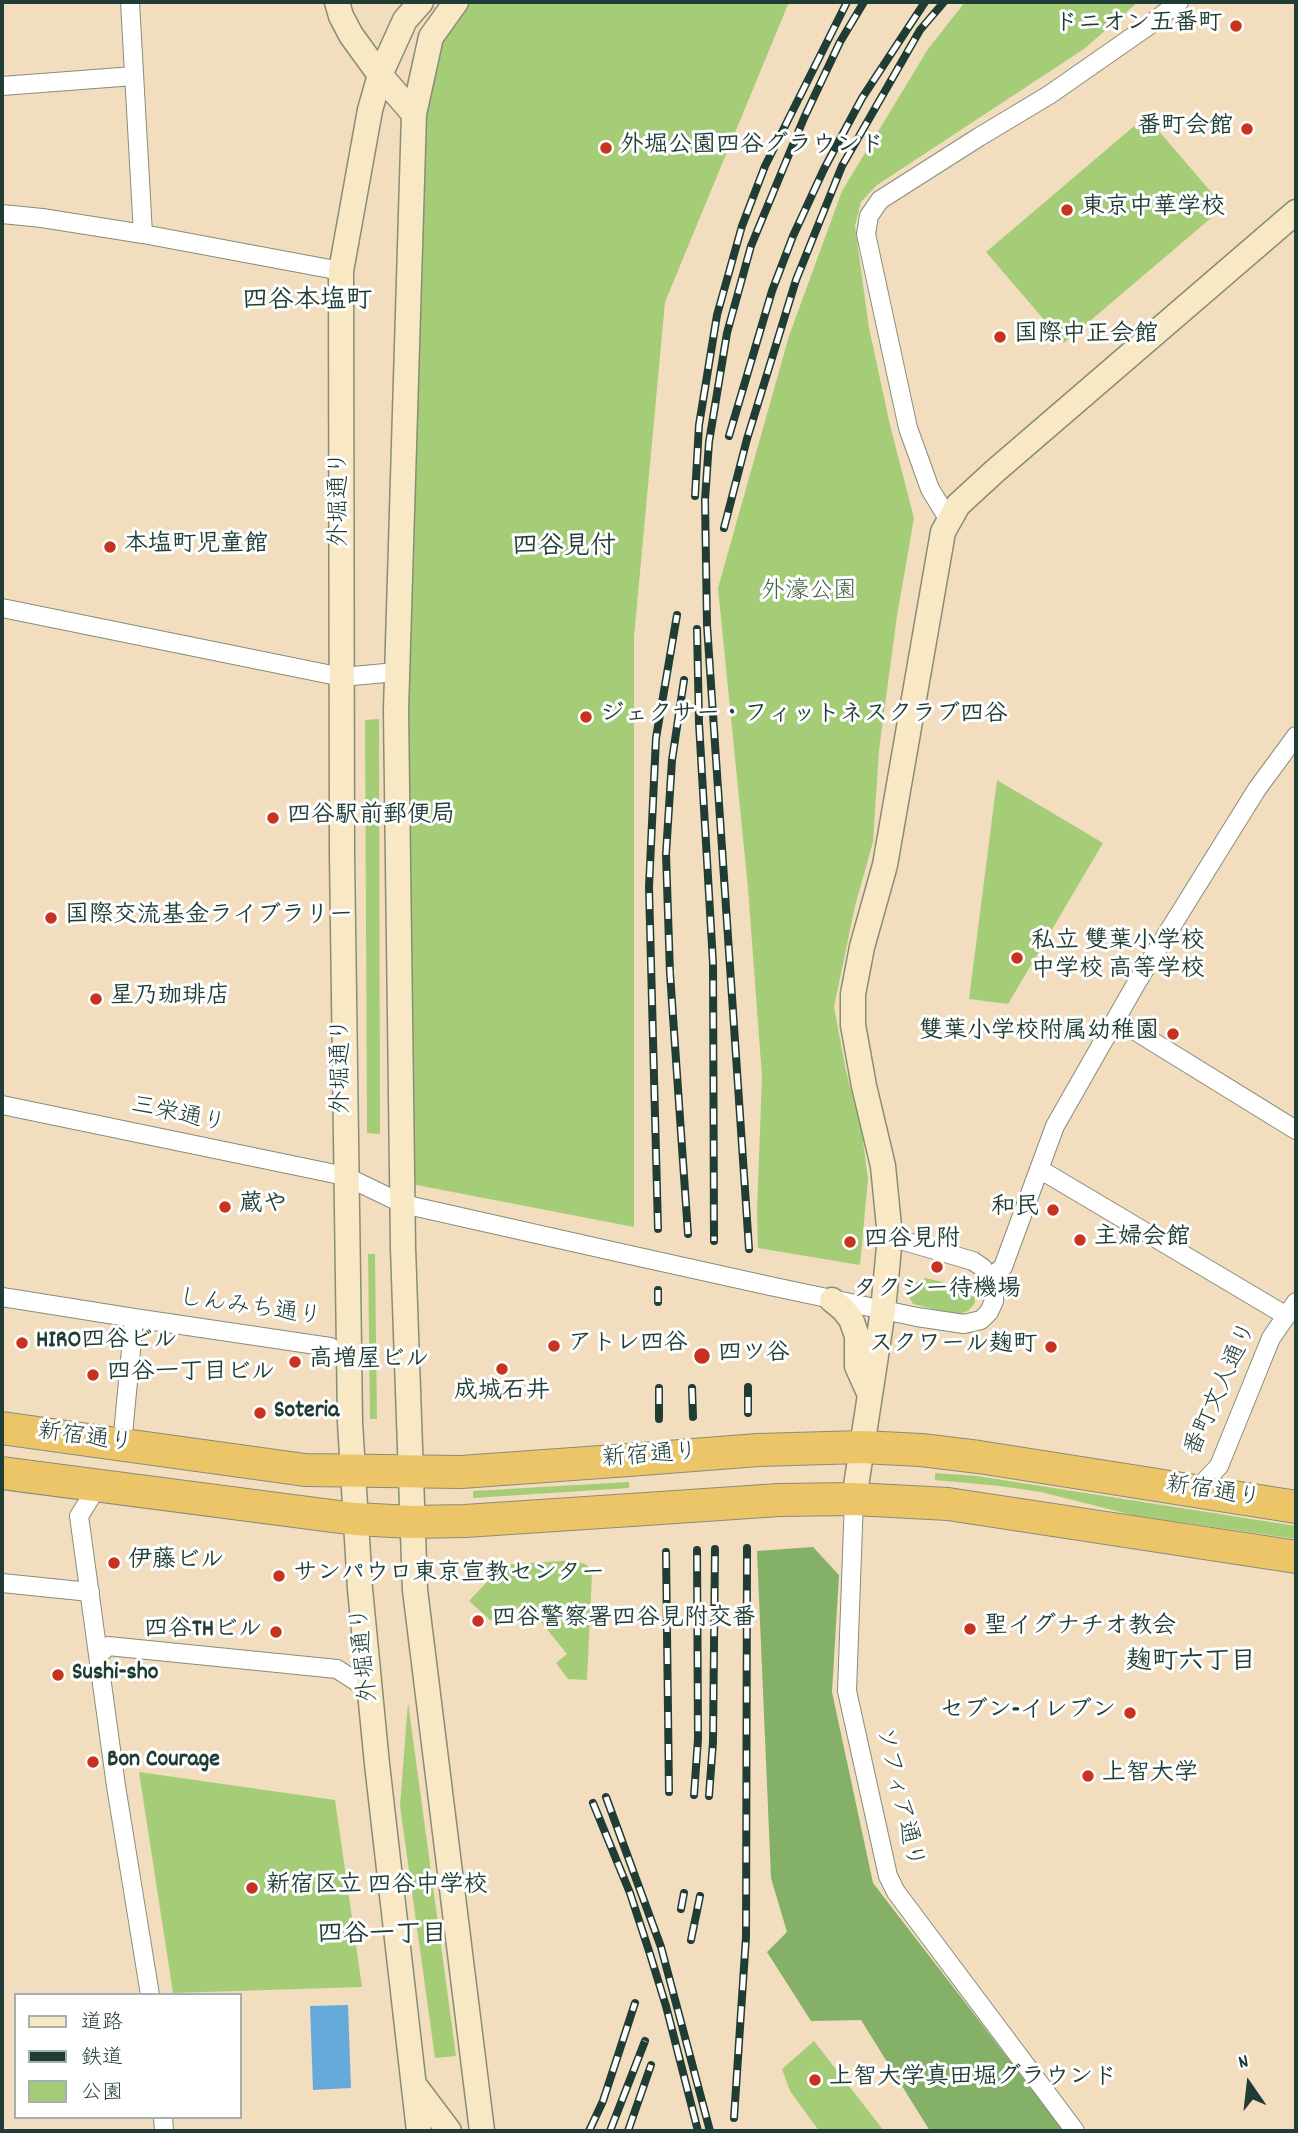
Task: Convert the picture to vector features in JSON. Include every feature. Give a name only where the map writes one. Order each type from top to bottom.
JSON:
[{"type":"highway","name":"新宿通り","points":[[2,1428],[305,1470],[352,1472],[461,1472],[758,1450],[862,1447],[921,1450],[1296,1507]]},
{"type":"highway","name":"新宿通り","points":[[2,1472],[355,1520],[411,1522],[465,1521],[779,1500],[854,1499],[948,1504],[1296,1557]]},
{"type":"main road","points":[[337,2],[351,35],[380,75],[414,114]]},
{"type":"main road","name":"外堀通り","points":[[419,2131],[377,1763],[352,1472],[345,1176],[341,271],[370,110],[380,75],[405,20],[421,2]]},
{"type":"main road","points":[[456,2],[431,37],[414,114],[396,672],[403,1204],[415,1590],[482,2131]]},
{"type":"main road","points":[[854,1499],[883,1310],[890,1237],[883,1166],[852,1025],[853,994],[862,947],[885,866],[943,532],[958,505],[995,471],[1296,212]]},
{"type":"main road","points":[[832,1300],[843,1308],[851,1319],[857,1336],[857,1366],[870,1395]]},
{"type":"main road","points":[[415,2086],[449,2131]]},
{"type":"street","points":[[130,2],[142,234]]},
{"type":"street","points":[[949,520],[930,489],[908,428],[866,234],[869,216],[880,200],[1049,95],[1179,2]]},
{"type":"street","points":[[2,86],[134,76]]},
{"type":"street","points":[[2,214],[142,234],[341,271]]},
{"type":"street","points":[[2,608],[342,677],[396,672]]},
{"type":"street","points":[[890,1237],[973,1261],[983,1268],[990,1278],[1003,1267],[1055,1126],[1116,1019],[1257,789],[1296,736]]},
{"type":"street","points":[[1116,1019],[1296,1130]]},
{"type":"street","name":"三栄通り","points":[[2,1105],[345,1176],[403,1204],[832,1300],[928,1318],[973,1323],[981,1320],[994,1301],[990,1278]]},
{"type":"street","points":[[1037,1175],[1046,1173],[1291,1308]]},
{"type":"street","name":"しんみち通り","points":[[2,1297],[330,1347],[343,1356],[349,1367]]},
{"type":"street","name":"番町文人通り","points":[[1187,1490],[1203,1483],[1219,1466],[1270,1338],[1291,1308]]},
{"type":"street","points":[[122,1445],[134,1318]]},
{"type":"street","points":[[98,1486],[79,1516],[116,1786],[150,1993]]},
{"type":"street","name":"ソフィア通り","points":[[854,1499],[847,1691],[888,1876],[895,1892],[1076,2131]]},
{"type":"street","points":[[2,1583],[90,1592]]},
{"type":"street","points":[[99,1655],[108,1646],[337,1669],[372,1691]]},
{"type":"green space","points":[[457,2],[789,2],[665,302],[634,637],[634,1227],[406,1183],[396,672],[429,61]]},
{"type":"green space","name":"外濠公園","points":[[965,2],[1138,2],[1084,49],[877,185],[861,202],[855,226],[869,328],[914,518],[897,616],[879,750],[873,842],[855,906],[834,1007],[846,1071],[862,1133],[868,1179],[860,1265],[758,1248],[762,1077],[748,888],[718,588],[789,336],[842,191],[928,49]]},
{"type":"green space","points":[[1146,116],[1224,207],[1064,343],[986,252]]},
{"type":"green space","points":[[379,719],[380,1134],[367,1133],[365,720]]},
{"type":"green space","points":[[997,780],[1103,843],[1008,1004],[969,999]]},
{"type":"green space","points":[[368,1254],[375,1254],[377,1419],[370,1419]]},
{"type":"green space","points":[[925,1278],[965,1287],[974,1292],[975,1303],[962,1313],[949,1313],[913,1304],[907,1293],[911,1285]]},
{"type":"green space","points":[[935,1473],[977,1476],[1296,1526],[1296,1539],[1132,1515],[1041,1492],[935,1480]]},
{"type":"green space","points":[[629,1482],[629,1488],[473,1498],[473,1491]]},
{"type":"green space","points":[[813,1547],[839,1575],[832,1692],[873,1883],[1064,2131],[930,2131],[861,2020],[811,2021],[767,1952],[787,1932],[771,1878],[757,1551]]},
{"type":"green space","points":[[574,1560],[587,1565],[592,1573],[587,1680],[568,1679],[556,1663],[567,1654],[525,1602],[509,1615],[490,1620],[469,1601],[503,1565]]},
{"type":"green space","points":[[408,1702],[456,2056],[435,2058],[400,1806]]},
{"type":"green space","points":[[139,1772],[335,1800],[362,1987],[173,1993]]},
{"type":"green space","name":"上智大学真田堀グラウンド","points":[[814,2041],[884,2131],[819,2131],[790,2091],[782,2069]]},
{"type":"water","points":[[348,2005],[351,2088],[313,2090],[310,2006]]},
{"type":"railway","points":[[695,496],[699,425],[717,315],[742,226],[765,166],[847,2]]},
{"type":"railway","points":[[749,1249],[707,625],[705,500],[709,442],[727,333],[751,246],[804,118],[840,42],[864,2]]},
{"type":"railway","points":[[729,436],[772,291],[793,236],[824,169],[862,98],[925,2]]},
{"type":"railway","points":[[724,528],[747,439],[796,280],[842,166],[920,30],[944,2]]},
{"type":"railway","points":[[658,1229],[649,887],[656,738],[677,615]]},
{"type":"railway","points":[[697,629],[699,723],[713,963],[714,1241]]},
{"type":"railway","points":[[684,680],[672,760],[666,854],[670,973],[688,1234]]},
{"type":"railway","points":[[658,1290],[658,1302]]},
{"type":"railway","points":[[748,1387],[748,1413]]},
{"type":"railway","points":[[659,1388],[659,1419]]},
{"type":"railway","points":[[692,1388],[693,1417]]},
{"type":"railway","points":[[734,2118],[746,1937],[747,1548]]},
{"type":"railway","points":[[709,1796],[713,1742],[715,1549]]},
{"type":"railway","points":[[694,1795],[698,1739],[697,1550]]},
{"type":"railway","points":[[666,1552],[669,1792]]},
{"type":"railway","points":[[606,1797],[661,1947],[710,2131]]},
{"type":"railway","points":[[593,1803],[630,1893],[649,1951],[698,2131]]},
{"type":"railway","points":[[681,1909],[684,1893]]},
{"type":"railway","points":[[691,1940],[700,1896]]},
{"type":"railway","points":[[589,2131],[603,2101],[635,2003]]},
{"type":"railway","points":[[610,2131],[645,2041]]},
{"type":"railway","points":[[628,2131],[651,2065]]},
{"type":"place","name":"ドニオン五番町","points":[[1236,26]]},
{"type":"place","name":"番町会館","points":[[1247,129]]},
{"type":"place","name":"外堀公園四谷グラウンド","points":[[606,148]]},
{"type":"place","name":"東京中華学校","points":[[1067,210]]},
{"type":"place","name":"国際中正会館","points":[[1000,337]]},
{"type":"place","name":"本塩町児童館","points":[[110,547]]},
{"type":"place","name":"ジェクサー・フィットネスクラブ四谷","points":[[586,717]]},
{"type":"place","name":"四谷駅前郵便局","points":[[273,818]]},
{"type":"place","name":"国際交流基金ライブラリー","points":[[51,918]]},
{"type":"place","name":"私立 雙葉小学校 中学校 高等学校","points":[[1017,958]]},
{"type":"place","name":"星乃珈琲店","points":[[96,999]]},
{"type":"place","name":"雙葉小学校附属幼稚園","points":[[1173,1034]]},
{"type":"place","name":"蔵や","points":[[225,1207]]},
{"type":"place","name":"和民","points":[[1053,1210]]},
{"type":"place","name":"主婦会館","points":[[1080,1240]]},
{"type":"place","name":"四谷見附","points":[[850,1242]]},
{"type":"place","name":"タクシー待機場","points":[[937,1267]]},
{"type":"place","name":"HIRO四谷ビル","points":[[22,1343]]},
{"type":"place","name":"アトレ四谷","points":[[554,1346]]},
{"type":"place","name":"スクワール麹町","points":[[1051,1347]]},
{"type":"place","name":"四ツ谷","points":[[702,1356]]},
{"type":"place","name":"高増屋ビル","points":[[295,1362]]},
{"type":"place","name":"成城石井","points":[[502,1369]]},
{"type":"place","name":"四谷一丁目ビル","points":[[93,1375]]},
{"type":"place","name":"Soteria","points":[[260,1413]]},
{"type":"place","name":"伊藤ビル","points":[[114,1563]]},
{"type":"place","name":"サンパウロ東京宣教センター","points":[[279,1576]]},
{"type":"place","name":"四谷警察署四谷見附交番","points":[[478,1621]]},
{"type":"place","name":"聖イグナチオ教会","points":[[970,1629]]},
{"type":"place","name":"四谷THビル","points":[[276,1632]]},
{"type":"place","name":"Sushi-sho","points":[[58,1675]]},
{"type":"place","name":"セブン-イレブン","points":[[1130,1713]]},
{"type":"place","name":"Bon Courage","points":[[93,1762]]},
{"type":"place","name":"上智大学","points":[[1088,1776]]},
{"type":"place","name":"新宿区立 四谷中学校","points":[[252,1888]]},
{"type":"place","name":"上智大学真田堀グラウンド","points":[[815,2080]]},
{"type":"district","name":"四谷本塩町","points":[[307,303]]},
{"type":"district","name":"四谷見付","points":[[564,549]]},
{"type":"district","name":"麹町六丁目","points":[[1191,1664]]},
{"type":"district","name":"四谷一丁目","points":[[382,1937]]}]
